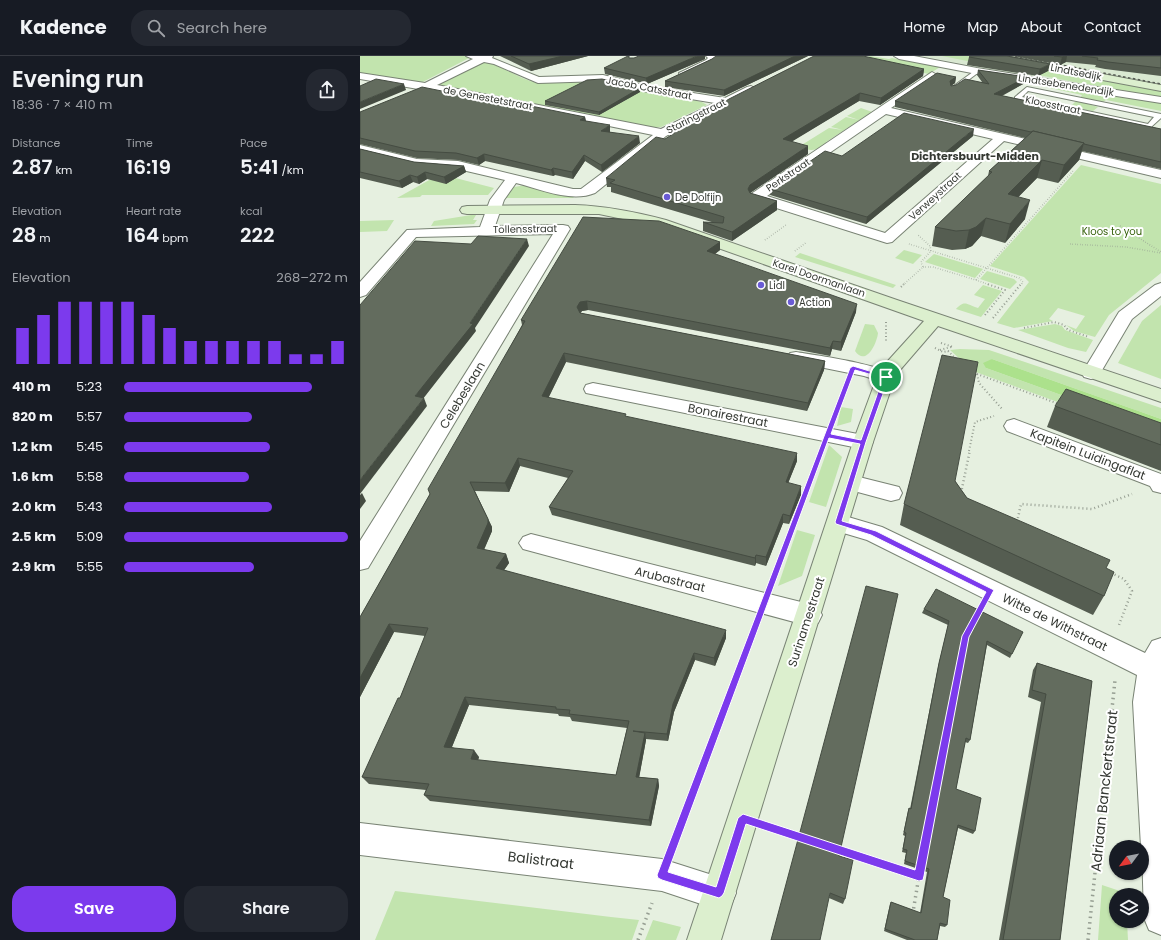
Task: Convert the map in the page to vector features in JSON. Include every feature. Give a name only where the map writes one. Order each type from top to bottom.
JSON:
[{"type":"street","name":"Jacob Catsstraat","points":[[471,56],[485,57],[538,80],[603,78],[648,89],[724,102]]},
{"type":"street","points":[[648,89],[709,62],[713,58],[711,56]]},
{"type":"street","name":"Lindtsebenedendijk","points":[[900,56],[977,71],[1161,100]]},
{"type":"street","name":"Lindtsedijk","points":[[990,56],[1161,88]]},
{"type":"street","points":[[408,95],[485,57]]},
{"type":"street","name":"Perkstraat","points":[[887,239],[756,197],[884,110],[888,105],[932,75]]},
{"type":"street","name":"de Genestetstraat","points":[[360,76],[412,85],[428,86],[662,133]]},
{"type":"street","name":"Staringstraat","points":[[513,178],[573,193],[583,193],[590,190],[662,133],[761,84]]},
{"type":"street","points":[[884,110],[1161,174]]},
{"type":"street","name":"Verweystraat","points":[[887,239],[1001,138]]},
{"type":"street","points":[[360,149],[417,163],[450,163],[513,178]]},
{"type":"street","name":"Tollensstraat","points":[[486,230],[497,200],[513,178]]},
{"type":"street","name":"Karel Doormanlaan","points":[[467,210],[575,209],[598,210],[635,216],[661,223],[1161,396]]},
{"type":"street","name":"Tollensstraat","points":[[360,292],[412,233],[563,229]]},
{"type":"street","name":"Celebeslaan","points":[[360,561],[563,229]]},
{"type":"street","points":[[1091,373],[1125,316],[1161,288]]},
{"type":"street","name":"Surinamestraat","points":[[704,940],[838,522],[852,483],[863,442],[886,377],[892,367],[935,319]]},
{"type":"street","points":[[783,354],[853,368],[886,377]]},
{"type":"street","name":"Bonairestraat","points":[[593,389],[863,442]]},
{"type":"street","name":"Kapitein Luidingaflat","points":[[1014,426],[1158,481],[1161,485]]},
{"type":"street","points":[[852,483],[891,492]]},
{"type":"street","name":"Witte de Withstraat","points":[[838,522],[874,533],[1110,649],[1158,664]]},
{"type":"street","name":"Arubastraat","points":[[531,543],[809,615]]},
{"type":"street","points":[[1158,664],[1147,702],[1161,918]]},
{"type":"street","name":"Balistraat","points":[[360,839],[662,875],[719,893]]},
{"type":"lane","points":[[952,89],[977,71]]},
{"type":"lane","name":"Kloosstraat","points":[[1027,89],[1160,116],[1150,126],[1017,98],[1027,89]]},
{"type":"path","points":[[976,280],[1085,157]]},
{"type":"path","points":[[759,244],[790,223],[795,224],[810,215]]},
{"type":"path","points":[[1120,226],[1161,252]]},
{"type":"path","points":[[917,235],[930,246],[931,251]]},
{"type":"path","points":[[887,239],[1019,278],[1023,282],[991,321]]},
{"type":"path","points":[[1070,244],[1126,247],[1161,252]]},
{"type":"path","points":[[923,267],[921,262],[931,251]]},
{"type":"path","points":[[898,290],[923,267],[933,267],[1005,290],[982,318]]},
{"type":"path","points":[[1022,328],[1054,322],[1064,325],[1068,330],[1108,343]]},
{"type":"path","points":[[915,341],[943,352],[948,351],[958,361]]},
{"type":"path","points":[[638,940],[853,368]]},
{"type":"path","points":[[973,373],[1065,406]]},
{"type":"path","points":[[961,494],[975,422],[1005,412],[979,383],[977,374]]},
{"type":"path","points":[[1017,525],[1021,504],[1092,509],[1139,492]]},
{"type":"path","points":[[1110,573],[1124,579],[1132,591],[1110,649]]},
{"type":"path","name":"Adriaan Banckertstraat","points":[[1088,940],[1116,676],[1104,668],[1110,649]]},
{"type":"path","points":[[743,818],[809,840]]},
{"type":"path","points":[[831,847],[919,876]]},
{"type":"path","points":[[911,919],[922,861]]},
{"type":"shaded area","points":[[922,56],[1161,56],[1161,102]]},
{"type":"shaded area","points":[[992,359],[1161,419],[1161,431],[986,368],[983,363]]},
{"type":"green space","points":[[360,56],[471,57],[419,84],[360,73]]},
{"type":"green space","points":[[870,56],[889,59],[892,58],[940,67],[929,74],[859,61]]},
{"type":"green space","points":[[942,56],[984,56],[1161,90],[1161,99]]},
{"type":"green space","points":[[485,62],[537,83],[595,81],[702,102],[707,105],[661,127],[650,127],[452,88],[439,83],[478,63]]},
{"type":"green space","points":[[1034,82],[1161,103],[1161,111],[1106,100],[1103,102],[1080,98],[1082,95],[1032,84]]},
{"type":"green space","points":[[1078,101],[1098,107],[1093,111],[1070,107]]},
{"type":"green space","points":[[861,108],[875,113],[866,116],[826,142],[827,144],[820,148],[811,150],[800,146],[829,128],[843,130],[831,127],[846,117],[859,120],[847,116]]},
{"type":"green space","name":"Kloos to you","points":[[1081,165],[1161,184],[1161,273],[1109,315],[1095,337],[1074,331],[1066,325],[1076,329],[1085,316],[1058,308],[1049,319],[1053,321],[1014,328],[997,323],[1029,282],[1024,277],[990,266]]},
{"type":"green space","points":[[440,174],[494,188],[488,195],[422,195],[420,197],[397,198]]},
{"type":"green space","points":[[526,185],[572,196],[574,198],[505,198],[514,187]]},
{"type":"green space","points":[[476,215],[473,220],[477,220],[474,224],[431,226],[434,221]]},
{"type":"green space","points":[[394,220],[387,231],[360,232],[360,221]]},
{"type":"green space","points":[[904,250],[922,255],[913,264],[895,258]]},
{"type":"green space","points":[[800,253],[896,285],[893,288],[795,257]]},
{"type":"green space","points":[[934,254],[983,269],[975,278],[925,262]]},
{"type":"green space","points":[[987,271],[1014,279],[1017,282],[1010,289],[980,279]]},
{"type":"green space","points":[[983,285],[1002,291],[981,317],[956,309],[964,303],[978,308],[985,299],[974,295]]},
{"type":"green space","points":[[1161,305],[1161,379],[1118,363],[1142,321]]},
{"type":"green space","points":[[865,324],[874,325],[878,333],[876,342],[870,352],[863,356],[859,355],[855,351]]},
{"type":"green space","points":[[1055,324],[1062,326],[1065,330],[1093,340],[1086,352],[1068,348],[1018,330]]},
{"type":"green space","points":[[950,350],[989,350],[1161,408],[1161,419],[992,359],[986,368],[1161,431],[1161,440],[973,371]]},
{"type":"green space","points":[[841,407],[853,409],[851,422],[837,426]]},
{"type":"green space","points":[[829,445],[842,457],[826,507],[809,502]]},
{"type":"green space","points":[[797,530],[815,535],[802,576],[778,586]]},
{"type":"green space","points":[[1102,885],[1111,888],[1109,888],[1109,928],[1127,928],[1128,940],[1098,940]]},
{"type":"green space","points":[[395,891],[639,920],[632,940],[375,940]]},
{"type":"green space","points":[[653,920],[681,927],[676,940],[645,940]]},
{"type":"building","points":[[511,56],[563,56],[529,64]]},
{"type":"building","points":[[628,56],[629,58],[634,58],[639,56],[697,56],[646,78],[604,68]]},
{"type":"building","points":[[716,56],[795,56],[724,90],[665,81]]},
{"type":"building","points":[[814,56],[863,56],[924,69],[881,98],[860,93],[783,139],[808,146],[750,185],[748,189],[750,193],[777,201],[732,232],[703,222],[723,223],[724,217],[610,183],[615,180],[606,178],[656,137],[665,139],[729,99]]},
{"type":"building","points":[[1007,56],[1050,64],[1040,69],[969,57]]},
{"type":"building","points":[[1082,56],[1161,56],[1161,68],[1108,62],[1097,60],[1098,58]]},
{"type":"building","points":[[978,70],[1027,77],[994,94],[1161,129],[1161,162],[1033,131],[1031,132],[895,101],[937,73],[956,77],[950,81],[951,86],[956,85],[965,79],[989,84]]},
{"type":"building","points":[[376,79],[404,84],[360,102],[360,86]]},
{"type":"building","points":[[602,79],[640,88],[599,112],[545,101],[587,80]]},
{"type":"building","points":[[422,87],[526,108],[531,106],[585,117],[580,120],[610,125],[601,131],[639,136],[601,165],[584,155],[572,172],[553,168],[551,170],[484,154],[477,158],[456,153],[415,151],[360,138],[360,112]]},
{"type":"building","points":[[904,113],[974,129],[867,217],[770,189],[825,151],[842,156]]},
{"type":"building","points":[[1033,131],[1084,143],[1064,165],[1042,160],[1008,194],[1030,200],[1010,224],[986,218],[976,227],[969,230],[956,231],[935,227],[992,172],[989,171]]},
{"type":"building","points":[[360,149],[414,162],[464,166],[444,177],[425,172],[417,177],[410,175],[399,181],[360,172]]},
{"type":"building","points":[[583,217],[659,221],[720,242],[707,251],[857,304],[841,342],[833,341],[830,348],[587,301],[580,302],[577,307],[580,313],[825,361],[808,403],[564,353],[542,396],[626,414],[625,416],[797,453],[786,482],[801,486],[790,516],[783,514],[766,557],[756,555],[755,558],[549,507],[573,471],[518,458],[505,483],[470,482],[488,519],[488,523],[477,548],[506,554],[496,568],[726,630],[714,658],[694,653],[673,704],[667,734],[633,731],[645,733],[636,777],[658,779],[649,820],[424,795],[429,784],[362,777],[398,698],[400,698],[428,628],[389,624],[360,678],[360,617],[430,494],[428,489],[525,321],[521,320]],"holes":[[[465,697],[556,707],[556,709],[570,710],[569,714],[629,721],[616,775],[471,759],[474,750],[444,747]]]},
{"type":"building","points":[[478,236],[527,239],[470,323],[473,324],[415,396],[424,398],[360,480],[360,305],[415,241],[471,244]]},
{"type":"building","points":[[942,355],[978,362],[955,481],[967,498],[1110,560],[1106,568],[1114,572],[1104,596],[904,504]]},
{"type":"building","points":[[1066,389],[1161,423],[1161,445],[1055,406]]},
{"type":"building","points":[[866,586],[898,594],[839,856],[853,860],[845,899],[830,893],[820,940],[771,940]]},
{"type":"building","points":[[936,589],[1023,632],[1012,654],[987,641],[970,740],[966,738],[956,789],[981,798],[975,831],[958,825],[943,897],[950,900],[947,925],[940,923],[937,940],[915,940],[885,929],[891,902],[921,913],[929,869],[905,861],[907,850],[903,849],[906,833],[904,832],[909,808],[911,809],[939,663],[949,621],[924,609]]},
{"type":"building","points":[[1037,663],[1092,681],[1060,940],[1003,940],[1046,694],[1032,690]]},
{"type":"railway","points":[[1015,56],[1161,84]]},
{"type":"place","name":"De Dolfijn","points":[[667,197]]},
{"type":"place","name":"Lidl","points":[[761,285]]},
{"type":"place","name":"Action","points":[[791,302]]},
{"type":"district","name":"Dichtersbuurt-Midden","points":[[975,156]]},
{"type":"route","points":[[886,377],[853,368],[827,435],[863,442],[852,483],[838,522],[874,533],[991,590],[965,636],[919,876],[743,818],[719,893],[662,875],[765,604],[827,435],[863,442],[886,377]]}]
